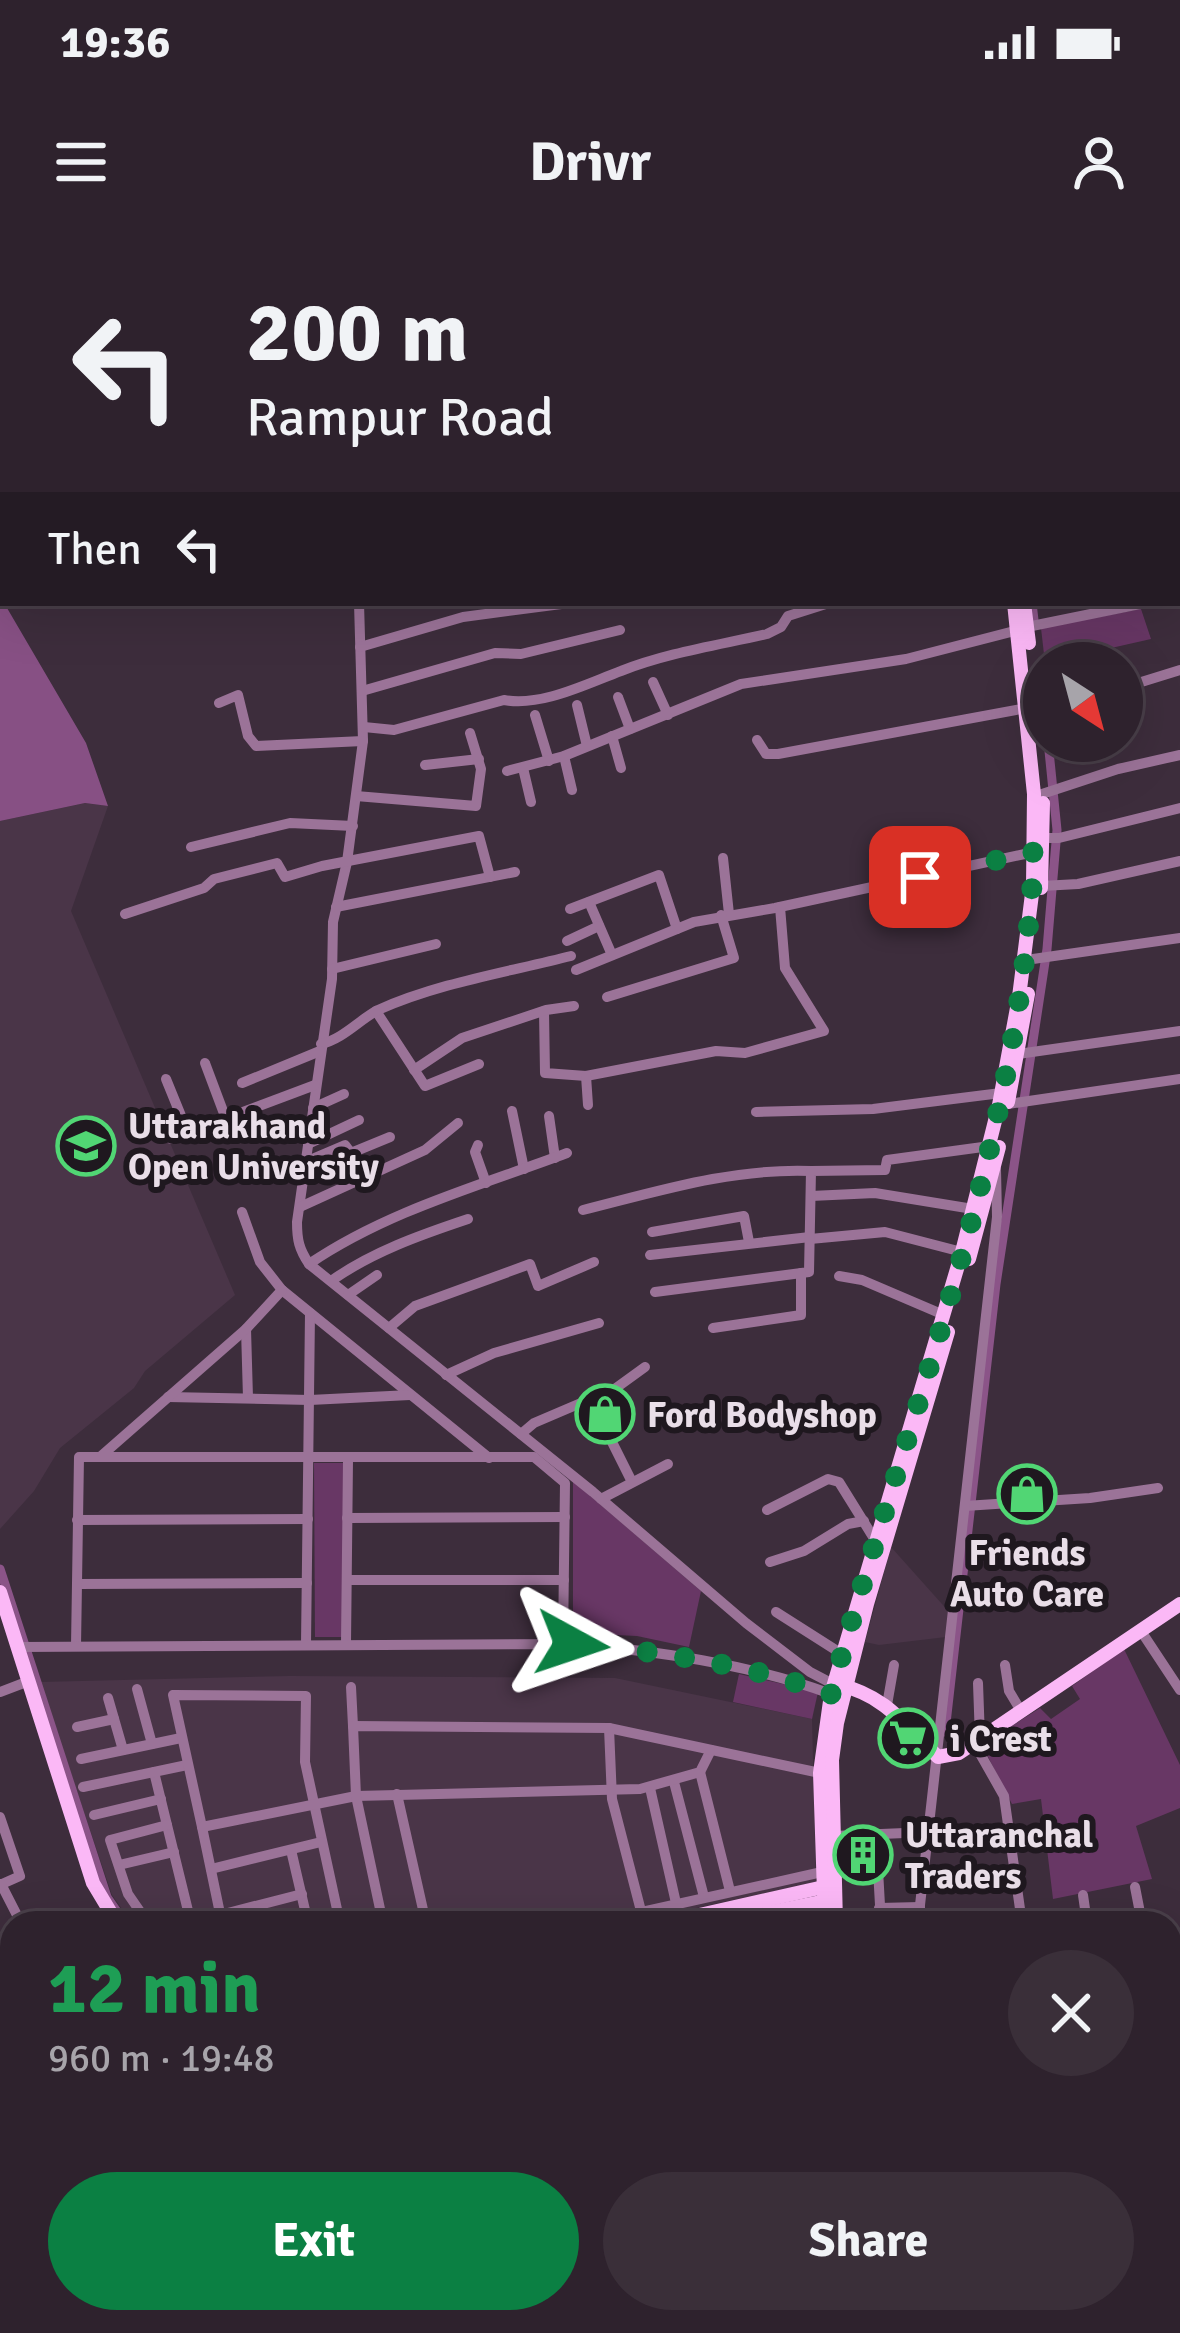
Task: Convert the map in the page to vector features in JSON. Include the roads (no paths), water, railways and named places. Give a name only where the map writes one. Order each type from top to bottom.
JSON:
[{"type":"main road","points":[[1015,606],[1025,642]]},
{"type":"main road","points":[[1023,628],[1024,606]]},
{"type":"main road","points":[[1013,1101],[1034,852],[1036,762]]},
{"type":"main road","points":[[833,1911],[827,1889],[826,1773],[837,1723],[842,1654],[973,1209],[1026,1054],[1042,958],[1052,838],[1045,762]]},
{"type":"main road","points":[[837,1688],[867,1604],[992,1154]]},
{"type":"main road","points":[[2,1602],[22,1647],[93,1883],[110,1911]]},
{"type":"main road","points":[[837,1688],[871,1694],[938,1757],[959,1753],[1180,1604]]},
{"type":"main road","points":[[826,1773],[833,1836],[826,1911]]},
{"type":"main road","points":[[722,1911],[827,1889]]},
{"type":"main road","points":[[758,1911],[827,1889]]},
{"type":"street","points":[[362,606],[363,741],[347,862],[335,908],[332,969],[297,1241],[309,1264],[602,1499],[746,1623],[837,1688]]},
{"type":"street","points":[[360,647],[463,617],[546,606]]},
{"type":"street","points":[[364,727],[394,730],[503,700],[519,703],[550,695],[621,670],[767,634],[797,612],[818,606]]},
{"type":"street","points":[[507,771],[564,756],[740,684],[906,659],[1129,606]]},
{"type":"street","points":[[362,691],[495,653],[520,653],[620,630]]},
{"type":"street","points":[[1143,681],[1180,670]]},
{"type":"street","points":[[653,682],[668,715]]},
{"type":"street","points":[[219,703],[238,695],[248,736],[256,746],[363,741]]},
{"type":"street","points":[[618,697],[630,729]]},
{"type":"street","points":[[578,705],[587,746]]},
{"type":"street","points":[[758,740],[766,754],[778,754],[1023,710]]},
{"type":"street","points":[[535,716],[549,761]]},
{"type":"street","points":[[356,796],[476,812],[479,758],[470,733]]},
{"type":"street","points":[[612,736],[621,768]]},
{"type":"street","points":[[1050,792],[1180,755]]},
{"type":"street","points":[[564,756],[572,790]]},
{"type":"street","points":[[425,765],[479,758]]},
{"type":"street","points":[[523,768],[531,802]]},
{"type":"street","points":[[1052,838],[1180,808]]},
{"type":"street","points":[[191,847],[290,823],[353,826]]},
{"type":"street","points":[[125,914],[204,888],[214,879],[277,862],[285,877],[479,836],[490,877]]},
{"type":"street","points":[[576,970],[676,928],[725,914],[780,907],[1034,852]]},
{"type":"street","points":[[607,997],[734,958],[725,914],[723,858]]},
{"type":"street","points":[[1048,886],[1180,861]]},
{"type":"street","points":[[335,908],[515,872]]},
{"type":"street","points":[[570,909],[661,875],[676,928]]},
{"type":"street","points":[[590,902],[612,955]]},
{"type":"street","points":[[544,1011],[544,1073],[586,1076],[716,1051],[745,1053],[824,1031],[785,968],[780,907]]},
{"type":"street","points":[[567,941],[599,926]]},
{"type":"street","points":[[1042,958],[1180,938]]},
{"type":"street","points":[[332,969],[436,944]]},
{"type":"street","points":[[242,1083],[321,1048],[376,1012],[430,992],[572,956]]},
{"type":"street","points":[[414,1070],[462,1038],[574,1006]]},
{"type":"street","points":[[376,1012],[425,1086],[479,1064]]},
{"type":"street","points":[[1026,1054],[1180,1031]]},
{"type":"street","points":[[205,1064],[226,1119]]},
{"type":"street","points":[[586,1076],[588,1105]]},
{"type":"street","points":[[166,1079],[188,1133]]},
{"type":"street","points":[[756,1112],[1013,1101],[1180,1079]]},
{"type":"street","points":[[171,1139],[315,1085]]},
{"type":"street","points":[[313,1108],[344,1094]]},
{"type":"street","points":[[512,1111],[524,1169]]},
{"type":"street","points":[[309,1264],[361,1232],[453,1193],[561,1156],[549,1116]]},
{"type":"street","points":[[308,1144],[359,1120]]},
{"type":"street","points":[[300,1207],[425,1150],[458,1123]]},
{"type":"street","points":[[305,1162],[345,1145],[351,1154],[390,1137]]},
{"type":"street","points":[[478,1145],[475,1152],[486,1183]]},
{"type":"street","points":[[583,1210],[728,1174],[771,1169],[885,1169],[887,1160],[913,1154],[992,1154],[997,1217],[920,1911]]},
{"type":"street","points":[[655,1292],[801,1274],[810,1269],[811,1171]]},
{"type":"street","points":[[811,1196],[875,1193],[973,1209]]},
{"type":"street","points":[[242,1213],[260,1262],[282,1290],[489,1458]]},
{"type":"street","points":[[652,1232],[744,1216],[749,1242]]},
{"type":"street","points":[[331,1281],[419,1235],[467,1219]]},
{"type":"street","points":[[650,1255],[885,1232],[962,1252]]},
{"type":"street","points":[[389,1328],[416,1306],[530,1264],[538,1286],[594,1262]]},
{"type":"street","points":[[348,1295],[377,1274]]},
{"type":"street","points":[[713,1328],[801,1316],[801,1274]]},
{"type":"street","points":[[839,1276],[862,1280],[944,1316]]},
{"type":"street","points":[[100,1457],[246,1329],[282,1290]]},
{"type":"street","points":[[306,1644],[310,1312]]},
{"type":"street","points":[[446,1375],[494,1353],[599,1323]]},
{"type":"street","points":[[246,1329],[248,1398]]},
{"type":"street","points":[[520,1434],[534,1423],[616,1388],[646,1367]]},
{"type":"street","points":[[166,1397],[310,1400],[410,1395]]},
{"type":"street","points":[[610,1438],[632,1482]]},
{"type":"street","points":[[76,1646],[79,1457],[533,1457],[562,1479],[563,1644]]},
{"type":"street","points":[[346,1644],[348,1460]]},
{"type":"street","points":[[602,1499],[668,1464]]},
{"type":"street","points":[[767,1510],[828,1480],[845,1487],[875,1540]]},
{"type":"street","points":[[968,1506],[1090,1498],[1158,1487]]},
{"type":"street","points":[[347,1518],[565,1517]]},
{"type":"street","points":[[76,1520],[308,1519]]},
{"type":"street","points":[[770,1562],[804,1551],[848,1524],[864,1521]]},
{"type":"street","points":[[347,1580],[564,1580]]},
{"type":"street","points":[[78,1584],[307,1583]]},
{"type":"street","points":[[776,1612],[842,1654]]},
{"type":"street","points":[[1141,1631],[1180,1690]]},
{"type":"street","points":[[22,1647],[563,1644],[648,1651],[837,1688]]},
{"type":"street","points":[[887,1705],[894,1665]]},
{"type":"street","points":[[1005,1665],[1009,1691],[1021,1712]]},
{"type":"street","points":[[0,1692],[29,1681]]},
{"type":"street","points":[[978,1683],[977,1741],[1004,1796],[1020,1911]]},
{"type":"street","points":[[351,1687],[356,1796],[380,1911]]},
{"type":"street","points":[[137,1689],[152,1744]]},
{"type":"street","points":[[219,1911],[174,1695],[306,1696],[305,1762],[337,1911]]},
{"type":"street","points":[[108,1697],[122,1750]]},
{"type":"street","points":[[77,1727],[114,1719]]},
{"type":"street","points":[[353,1726],[609,1728],[826,1773]]},
{"type":"street","points":[[609,1728],[612,1791],[640,1911],[730,1891],[827,1889]]},
{"type":"street","points":[[81,1759],[181,1738]]},
{"type":"street","points":[[711,1750],[700,1772],[730,1891]]},
{"type":"street","points":[[83,1787],[188,1765]]},
{"type":"street","points":[[154,1772],[188,1911]]},
{"type":"street","points":[[202,1827],[356,1796],[612,1791],[674,1782],[700,1772]]},
{"type":"street","points":[[674,1782],[704,1897]]},
{"type":"street","points":[[650,1787],[676,1904]]},
{"type":"street","points":[[397,1794],[422,1911]]},
{"type":"street","points":[[94,1814],[161,1799]]},
{"type":"street","points":[[0,1817],[20,1876],[1,1883],[6,1904]]},
{"type":"street","points":[[140,1911],[128,1894],[111,1839],[167,1825]]},
{"type":"street","points":[[833,1836],[929,1832]]},
{"type":"street","points":[[876,1834],[880,1908],[920,1907]]},
{"type":"street","points":[[211,1869],[321,1842]]},
{"type":"street","points":[[291,1850],[306,1911]]},
{"type":"street","points":[[118,1865],[174,1852]]},
{"type":"street","points":[[1136,1887],[1140,1911]]},
{"type":"street","points":[[247,1911],[302,1894]]},
{"type":"street","points":[[1084,1895],[1086,1911]]},
{"type":"waterway","points":[[1032,606],[1034,620]]},
{"type":"waterway","points":[[945,1732],[996,1284],[1047,949],[1057,830],[1050,762]]},
{"type":"waterway","points":[[0,1569],[107,1897],[117,1911]]},
{"type":"place","name":"Uttarakhand Open University","points":[[86,1146]]},
{"type":"place","name":"Ford Bodyshop","points":[[605,1414]]},
{"type":"place","name":"Friends Auto Care","points":[[1027,1494]]},
{"type":"place","name":"i Crest","points":[[908,1738]]},
{"type":"place","name":"Uttaranchal Traders","points":[[863,1855]]}]
